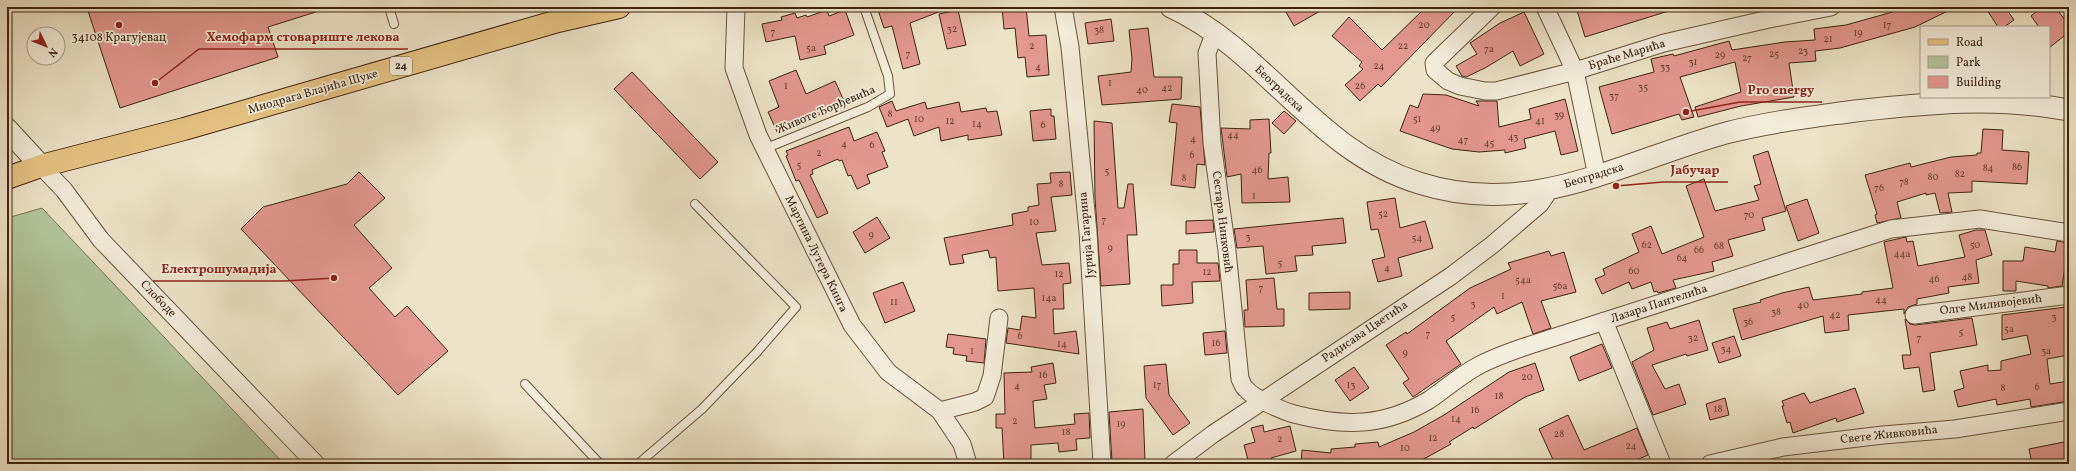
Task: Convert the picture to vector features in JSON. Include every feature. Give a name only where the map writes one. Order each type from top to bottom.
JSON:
[{"type":"main road","name":"Миодрага Влајића Шуке","points":[[7,178],[41,166],[184,129],[558,21],[619,7]]},
{"type":"street","name":"Мартина Лутера Кинга","points":[[736,7],[734,68],[764,149],[852,325],[888,372],[940,412],[962,444],[968,464]]},
{"type":"street","name":"Јурија Гагарина","points":[[1063,7],[1070,47],[1088,232],[1102,464]]},
{"type":"street","name":"Београдска","points":[[1171,7],[1192,17],[1215,32],[1314,121],[1350,149],[1382,168],[1419,183],[1481,196],[1545,190],[1598,176],[1728,133],[1828,115],[1934,102],[1967,101],[2028,104],[2069,110]]},
{"type":"street","name":"Браће Марића","points":[[1492,7],[1434,63],[1435,70],[1448,81],[1460,86],[1485,91],[1496,91],[1512,88],[1575,71],[1664,43],[1769,19],[1831,7]]},
{"type":"street","points":[[1545,7],[1575,71],[1598,176]]},
{"type":"street","name":"Сестара Нинковић","points":[[1215,32],[1207,53],[1212,143],[1227,251],[1237,358],[1240,379],[1245,388],[1252,395],[1265,400]]},
{"type":"street","name":"Слободе","points":[[7,129],[64,190],[101,240],[316,464]]},
{"type":"street","name":"Радисава Цветића","points":[[1173,464],[1213,434],[1451,276],[1492,245],[1540,204],[1546,195],[1545,190]]},
{"type":"street","name":"Лазара Пантелића","points":[[1265,400],[1286,412],[1324,420],[1348,423],[1373,422],[1410,410],[1476,367],[1557,335],[1891,229],[1980,219],[2069,233]]},
{"type":"street","name":"Олге Миливојевић","points":[[1914,315],[2069,295]]},
{"type":"street","points":[[940,412],[975,402],[985,396],[992,376],[999,318]]},
{"type":"street","points":[[1604,321],[1662,464]]},
{"type":"street","name":"Свете Живковића","points":[[1710,464],[1783,447],[1883,435],[1955,429],[2069,411]]},
{"type":"lane","points":[[389,7],[394,24]]},
{"type":"lane","name":"Животе Ђорђевића","points":[[764,149],[881,101],[890,94],[891,88],[864,7]]},
{"type":"lane","points":[[638,464],[702,409],[758,352],[796,307],[695,204]]},
{"type":"lane","points":[[525,384],[600,464]]},
{"type":"green space","points":[[42,208],[284,464],[7,464],[7,218]]},
{"type":"building","points":[[100,7],[322,7],[322,10],[268,27],[278,57],[120,108],[88,11]]},
{"type":"building","points":[[877,7],[949,8],[910,23],[920,64],[903,69],[892,26],[884,28]]},
{"type":"building","points":[[1002,7],[1026,7],[1029,36],[1046,35],[1049,75],[1027,77],[1025,57],[1018,58],[1015,28],[1004,29]]},
{"type":"building","points":[[1283,7],[1327,7],[1294,26]]},
{"type":"building","points":[[1426,7],[1459,7],[1381,87],[1378,84],[1360,101],[1345,85],[1363,69],[1359,66],[1362,62],[1332,36],[1349,17],[1382,50]]},
{"type":"building","points":[[1576,7],[1675,7],[1675,9],[1585,37]]},
{"type":"building","points":[[1910,7],[1956,7],[1915,27],[1840,48],[1815,51],[1816,61],[1789,63],[1794,97],[1741,106],[1698,117],[1695,107],[1741,92],[1735,62],[1680,77],[1694,117],[1682,120],[1679,114],[1612,134],[1599,87],[1654,72],[1651,59],[1673,54],[1674,56],[1729,41],[1732,50],[1785,42],[1815,40],[1814,29],[1846,25]]},
{"type":"building","points":[[1985,7],[2005,7],[2014,20],[2005,26],[1997,26]]},
{"type":"building","points":[[2042,7],[2055,7],[2069,25],[2069,32],[2050,47],[2050,26],[2038,26],[2031,16]]},
{"type":"building","points":[[827,10],[829,16],[845,10],[854,35],[824,46],[826,54],[800,60],[795,36],[766,42],[762,24],[782,20],[781,17],[795,13],[797,18],[806,15],[807,17]]},
{"type":"building","points":[[958,10],[966,45],[947,49],[939,14]]},
{"type":"building","points":[[1524,12],[1544,54],[1520,66],[1513,51],[1485,68],[1466,77],[1462,76],[1456,66],[1477,54],[1470,43],[1500,23]]},
{"type":"building","points":[[1111,19],[1114,41],[1088,44],[1085,23]]},
{"type":"building","points":[[1148,28],[1154,77],[1182,77],[1181,99],[1102,105],[1098,76],[1131,72],[1132,59],[1129,30]]},
{"type":"building","points":[[796,70],[806,94],[835,81],[845,103],[778,134],[768,112],[779,107],[769,81]]},
{"type":"building","points":[[632,72],[718,162],[700,179],[614,89]]},
{"type":"building","points":[[1423,94],[1446,95],[1479,106],[1476,101],[1497,101],[1499,127],[1531,119],[1529,109],[1565,99],[1578,151],[1561,155],[1555,131],[1524,139],[1526,148],[1505,153],[1505,150],[1479,152],[1452,149],[1400,131],[1410,105],[1418,108]]},
{"type":"building","points":[[892,101],[896,111],[925,102],[927,109],[959,102],[961,112],[986,108],[987,112],[997,111],[1002,135],[968,140],[968,135],[941,141],[939,127],[914,136],[908,119],[887,127],[879,107]]},
{"type":"building","points":[[1172,104],[1200,107],[1205,165],[1197,164],[1195,188],[1171,185],[1177,123],[1169,122]]},
{"type":"building","points":[[1051,109],[1051,116],[1054,116],[1056,139],[1033,141],[1030,111]]},
{"type":"building","points":[[1284,111],[1296,121],[1284,134],[1272,123]]},
{"type":"building","points":[[1269,119],[1271,153],[1269,153],[1268,179],[1288,177],[1290,202],[1242,203],[1241,174],[1227,177],[1221,128],[1250,129],[1250,120]]},
{"type":"building","points":[[1094,121],[1112,123],[1118,208],[1124,208],[1128,184],[1133,184],[1137,235],[1127,235],[1130,284],[1101,286],[1095,198]]},
{"type":"building","points":[[849,127],[854,141],[877,132],[885,151],[882,152],[888,167],[867,175],[870,183],[857,189],[851,175],[848,176],[842,160],[839,161],[838,159],[812,170],[813,174],[810,175],[828,213],[817,218],[799,180],[796,181],[786,156],[788,155],[786,151]]},
{"type":"building","points":[[1983,129],[2003,130],[2002,150],[2029,152],[2027,184],[1972,181],[1972,192],[1948,193],[1952,212],[1940,213],[1935,193],[1926,195],[1926,193],[1897,202],[1901,218],[1877,223],[1875,215],[1877,214],[1865,175],[1910,163],[1911,167],[1951,157],[1977,155],[1977,153],[1981,153]]},
{"type":"building","points":[[1768,151],[1786,211],[1762,218],[1765,230],[1728,240],[1733,256],[1712,262],[1714,271],[1673,280],[1676,288],[1658,293],[1657,291],[1654,292],[1651,282],[1632,289],[1629,282],[1602,294],[1595,279],[1605,275],[1603,269],[1639,252],[1632,234],[1651,226],[1662,254],[1704,237],[1686,186],[1704,179],[1715,211],[1759,200],[1754,186],[1761,184],[1753,156]]},
{"type":"building","points":[[359,172],[385,198],[354,225],[392,268],[369,288],[395,317],[407,306],[448,351],[398,395],[241,229],[263,207],[347,184]]},
{"type":"building","points":[[1070,172],[1072,195],[1051,197],[1056,231],[1036,233],[1042,265],[1069,263],[1071,283],[1063,284],[1064,309],[1053,309],[1054,334],[1076,331],[1079,354],[1006,343],[1008,328],[1020,330],[1022,316],[1036,318],[1034,288],[998,291],[996,257],[990,258],[988,250],[962,255],[964,263],[950,265],[944,238],[1013,225],[1012,214],[1028,211],[1028,207],[1039,205],[1037,184],[1051,183],[1050,173]]},
{"type":"building","points":[[1395,198],[1400,228],[1425,221],[1433,248],[1398,258],[1402,276],[1378,282],[1372,260],[1385,257],[1378,229],[1371,230],[1367,202]]},
{"type":"building","points":[[1807,199],[1819,233],[1798,241],[1786,206]]},
{"type":"building","points":[[877,217],[890,238],[865,253],[853,232]]},
{"type":"building","points":[[1343,218],[1346,243],[1312,246],[1313,255],[1295,256],[1297,271],[1266,274],[1263,246],[1237,248],[1234,229]]},
{"type":"building","points":[[1213,220],[1214,232],[1186,234],[1186,221]]},
{"type":"building","points":[[1976,230],[1985,230],[1992,255],[1976,260],[1979,283],[1948,287],[1949,293],[1917,299],[1917,304],[1908,307],[1904,314],[1904,309],[1848,315],[1849,330],[1825,333],[1823,316],[1742,340],[1733,309],[1761,302],[1760,300],[1782,293],[1809,287],[1813,300],[1862,294],[1862,292],[1893,288],[1884,242],[1906,237],[1907,242],[1913,241],[1918,266],[1965,257],[1959,235]]},
{"type":"building","points":[[2057,241],[2069,243],[2062,286],[2048,288],[2048,286],[2016,281],[2016,291],[2003,291],[2003,261],[2023,261],[2025,247],[2055,252]]},
{"type":"building","points":[[1179,250],[1197,250],[1197,263],[1218,263],[1220,281],[1192,282],[1193,303],[1162,306],[1161,285],[1173,285],[1173,264],[1179,264]]},
{"type":"building","points":[[1549,251],[1551,256],[1564,252],[1576,292],[1541,301],[1551,328],[1533,334],[1522,302],[1497,314],[1494,307],[1446,341],[1461,364],[1413,397],[1403,383],[1409,379],[1386,345],[1406,332],[1407,334],[1470,288],[1511,269],[1508,263]]},
{"type":"building","points":[[1274,278],[1277,309],[1284,309],[1284,326],[1245,327],[1244,310],[1248,310],[1246,280]]},
{"type":"building","points":[[903,282],[915,311],[885,323],[873,293]]},
{"type":"building","points":[[1350,292],[1350,309],[1309,310],[1309,293]]},
{"type":"building","points":[[2066,307],[2069,326],[2069,355],[2047,359],[2050,384],[2069,381],[2069,401],[2031,407],[2030,399],[1997,405],[1996,399],[1958,407],[1954,391],[1964,388],[1960,371],[1988,365],[1988,371],[2001,370],[2001,361],[2031,354],[2027,335],[2002,340],[2002,315]]},
{"type":"building","points":[[1972,318],[1977,345],[1930,353],[1935,390],[1923,392],[1919,367],[1904,369],[1902,355],[1911,355],[1905,319],[1910,324],[1915,325]]},
{"type":"building","points":[[1699,320],[1708,350],[1687,356],[1686,354],[1652,365],[1665,389],[1679,384],[1686,404],[1653,415],[1632,362],[1654,350],[1647,328],[1667,322],[1670,329]]},
{"type":"building","points":[[1225,331],[1227,353],[1205,355],[1203,333]]},
{"type":"building","points":[[948,334],[986,339],[984,363],[966,361],[967,356],[953,354],[954,348],[946,347]]},
{"type":"building","points":[[1734,336],[1741,356],[1719,363],[1712,343]]},
{"type":"building","points":[[1602,344],[1612,368],[1579,381],[1570,357]]},
{"type":"building","points":[[1053,363],[1056,383],[1044,385],[1047,399],[1033,401],[1035,428],[1075,424],[1074,414],[1089,413],[1090,438],[1076,439],[1077,450],[1059,452],[1058,443],[1031,445],[1031,464],[1004,464],[1002,428],[996,428],[996,414],[1005,414],[1004,373],[1032,372],[1031,367]]},
{"type":"building","points":[[1535,363],[1544,390],[1525,397],[1474,429],[1473,427],[1449,442],[1451,444],[1413,464],[1301,464],[1302,450],[1331,453],[1331,449],[1355,447],[1355,444],[1378,442],[1379,447],[1414,432],[1444,415],[1509,372]]},
{"type":"building","points":[[1166,364],[1169,395],[1190,423],[1173,435],[1146,398],[1144,366]]},
{"type":"building","points":[[1354,367],[1369,388],[1350,401],[1335,380]]},
{"type":"building","points":[[1855,388],[1864,413],[1837,422],[1836,418],[1793,433],[1790,422],[1787,423],[1782,401],[1804,393],[1810,403]]},
{"type":"building","points":[[1725,398],[1729,415],[1710,420],[1706,404]]},
{"type":"building","points":[[1143,409],[1145,460],[1112,462],[1109,412]]},
{"type":"building","points":[[1568,415],[1584,450],[1637,428],[1648,455],[1627,464],[1555,464],[1539,429]]},
{"type":"building","points":[[1263,425],[1264,432],[1290,426],[1296,451],[1271,458],[1272,464],[1249,464],[1244,445],[1255,442],[1251,428]]},
{"type":"building","points":[[2069,441],[2069,464],[2032,464],[2029,449]]},
{"type":"place","name":"34108 Крагујевац","points":[[119,25]]},
{"type":"place","name":"Хемофарм стовариште лекова","points":[[155,83]]},
{"type":"place","name":"Pro energy","points":[[1686,112]]},
{"type":"place","name":"Јабучар","points":[[1616,186]]},
{"type":"place","name":"Електрошумадија","points":[[334,278]]}]
